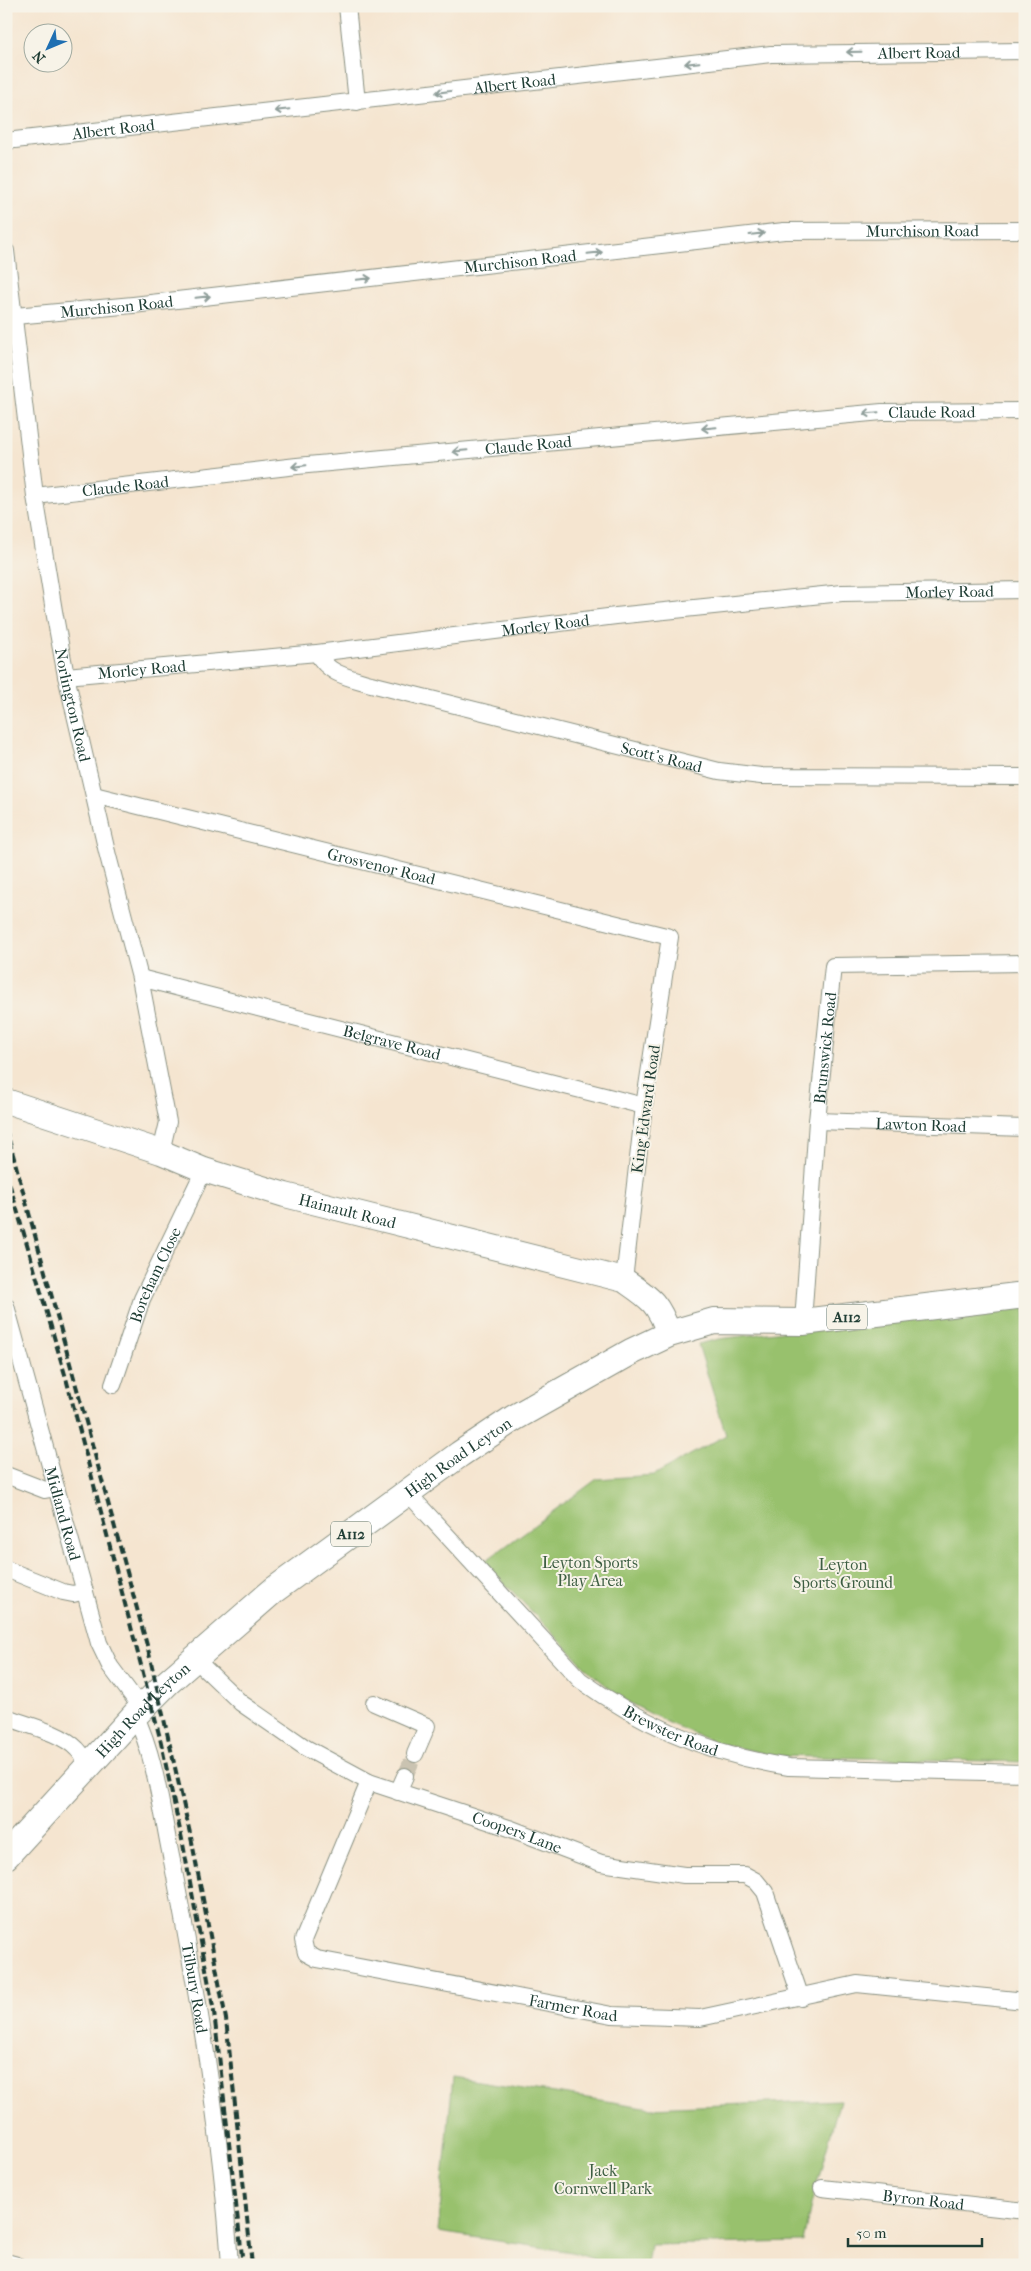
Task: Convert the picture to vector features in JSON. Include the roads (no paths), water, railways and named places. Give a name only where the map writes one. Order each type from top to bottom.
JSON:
[{"type":"main road","name":"High Road Leyton","points":[[6,1856],[138,1712],[194,1658],[274,1590],[407,1492],[514,1418],[631,1352],[669,1334],[714,1321],[803,1322],[1025,1295]]},
{"type":"street","points":[[347,6],[357,102]]},
{"type":"street","name":"Albert Road","points":[[6,141],[771,54],[1025,51]]},
{"type":"street","name":"Murchison Road","points":[[15,316],[133,305],[784,231],[1025,230]]},
{"type":"street","name":"Norlington Road","points":[[6,251],[35,496],[66,676],[107,852],[140,978],[168,1122],[161,1152]]},
{"type":"street","name":"Claude Road","points":[[35,496],[297,466],[872,413],[1025,411]]},
{"type":"street","name":"Morley Road","points":[[66,676],[317,653],[616,616],[842,593],[1025,590]]},
{"type":"street","name":"Scott's Road","points":[[317,653],[323,664],[334,672],[371,684],[719,771],[762,776],[1025,777]]},
{"type":"street","name":"Grosvenor Road","points":[[94,795],[670,937]]},
{"type":"street","name":"King Edward Road","points":[[624,1280],[644,1106],[670,937]]},
{"type":"street","name":"Brunswick Road","points":[[803,1322],[817,1121],[833,966],[1025,963]]},
{"type":"street","name":"Belgrave Road","points":[[140,978],[644,1106]]},
{"type":"street","name":"Hainault Road","points":[[6,1101],[161,1152],[204,1170],[285,1195],[624,1280],[656,1304],[662,1314],[669,1334]]},
{"type":"street","name":"Lawton Road","points":[[817,1121],[1025,1128]]},
{"type":"street","name":"Boreham Close","points":[[113,1385],[142,1299],[204,1170]]},
{"type":"street","name":"Midland Road","points":[[6,1306],[104,1655],[138,1712]]},
{"type":"street","points":[[6,1475],[45,1490],[56,1488]]},
{"type":"street","name":"Brewster Road","points":[[407,1492],[580,1680],[605,1698],[676,1735],[715,1751],[751,1761],[789,1767],[1025,1773]]},
{"type":"street","points":[[6,1569],[63,1592],[73,1594],[85,1591]]},
{"type":"street","name":"Coopers Lane","points":[[194,1658],[240,1703],[306,1748],[369,1782],[510,1828],[601,1863],[684,1875],[745,1875],[756,1881],[765,1892],[801,1998]]},
{"type":"street","points":[[374,1703],[427,1726],[414,1754]]},
{"type":"street","name":"Tilbury Road","points":[[138,1712],[147,1746],[185,1930],[220,2154],[230,2265]]},
{"type":"street","points":[[6,1717],[52,1734],[69,1743],[77,1748],[89,1765]]},
{"type":"street","points":[[398,1792],[405,1776]]},
{"type":"street","name":"Farmer Road","points":[[369,1782],[303,1940],[306,1953],[317,1959],[612,2014],[700,2018],[801,1998],[857,1984],[1025,2001]]},
{"type":"street","name":"Byron Road","points":[[822,2188],[1025,2211]]},
{"type":"street","points":[[6,2262],[17,2265]]},
{"type":"tunnel","points":[[405,1776],[415,1754]]},
{"type":"railway","points":[[6,1129],[148,1649],[192,1842],[226,2019],[252,2265]]},
{"type":"railway","points":[[6,1172],[66,1378],[160,1738],[183,1844],[214,2012],[243,2265]]},
{"type":"park label","name":"Leyton Sports Play Area","points":[[590,1571]]},
{"type":"park label","name":"Leyton Sports Ground","points":[[843,1573]]},
{"type":"park label","name":"Jack Cornwell Park","points":[[603,2179]]}]
